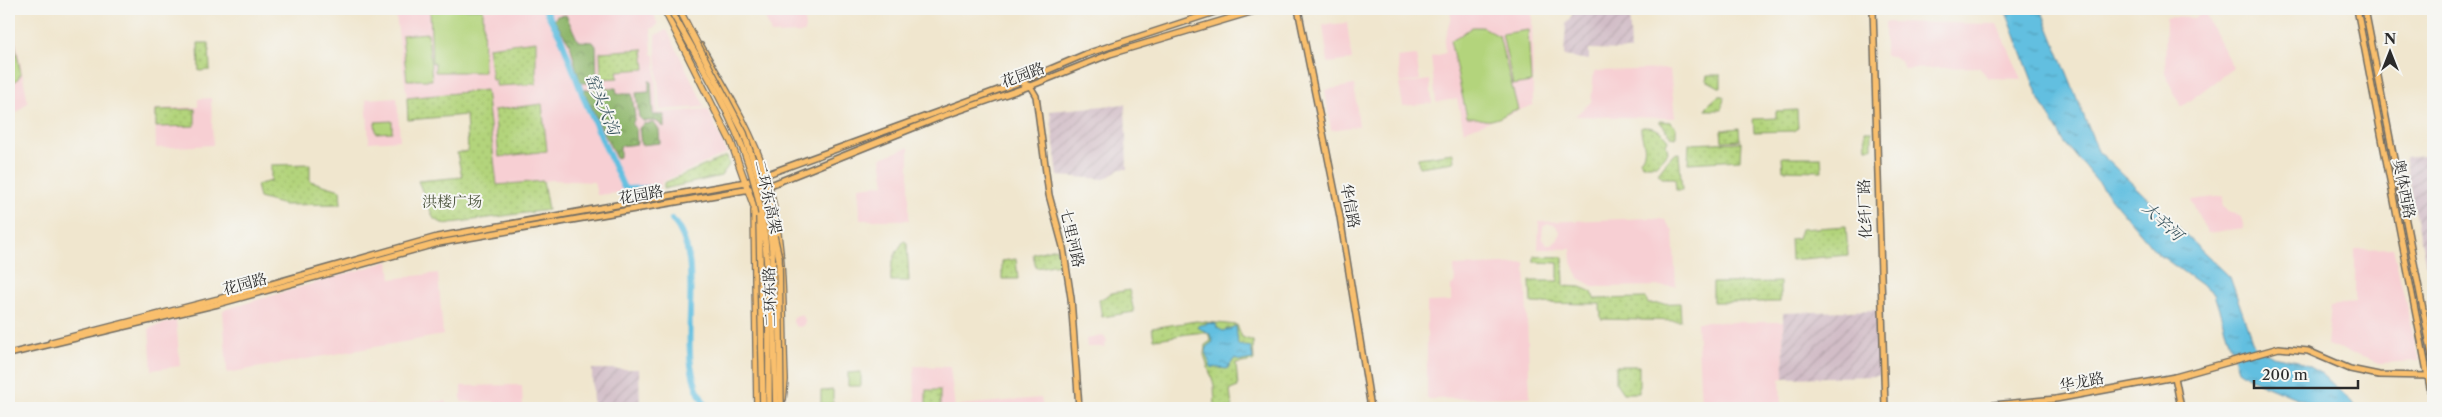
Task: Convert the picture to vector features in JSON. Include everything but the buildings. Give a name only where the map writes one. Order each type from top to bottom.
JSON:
[{"type":"highway","name":"二环东路","points":[[664,9],[725,130],[760,223],[763,260],[763,408]]},
{"type":"highway","name":"二环东高架","points":[[670,9],[742,145],[758,199],[766,239],[769,408]]},
{"type":"highway","name":"二环东路","points":[[680,9],[739,112],[766,176],[776,256],[781,408]]},
{"type":"highway","name":"二环东高架","points":[[680,9],[744,133],[766,200],[772,249],[776,408]]},
{"type":"highway","points":[[758,199],[763,408]]},
{"type":"highway","name":"二环东路","points":[[754,206],[757,408]]},
{"type":"highway","points":[[769,221],[779,258],[781,408]]},
{"type":"main road","name":"花园路","points":[[9,353],[218,304],[439,243],[712,195],[747,186],[766,176],[1020,82],[1086,54],[1224,9]]},
{"type":"main road","name":"花园路","points":[[9,353],[218,299],[437,237],[711,189],[768,186],[934,120],[1030,86],[1110,54],[1261,9]]},
{"type":"main road","name":"华信路","points":[[1298,9],[1340,217],[1371,408]]},
{"type":"main road","name":"化纤厂路","points":[[1873,9],[1885,408]]},
{"type":"main road","points":[[2358,12],[2372,9]]},
{"type":"main road","name":"奥体西路","points":[[2365,10],[2433,361]]},
{"type":"main road","name":"奥体西路","points":[[2358,12],[2433,403]]},
{"type":"main road","points":[[1020,82],[1030,86]]},
{"type":"main road","name":"七里河路","points":[[1030,86],[1036,96],[1049,195],[1072,298],[1079,408]]},
{"type":"main road","points":[[711,189],[712,195]]},
{"type":"main road","name":"华龙路","points":[[1962,408],[2046,402],[2175,377],[2279,348],[2308,351],[2350,369],[2379,375],[2428,376]]},
{"type":"main road","points":[[2175,377],[2181,408]]},
{"type":"shaded area","points":[[395,9],[652,9],[658,25],[651,29],[652,54],[655,55],[657,113],[708,109],[727,153],[662,182],[660,189],[597,195],[594,182],[553,180],[497,185],[457,153],[468,151],[466,114],[408,120],[407,98]]},
{"type":"shaded area","points":[[762,9],[804,9],[805,33],[771,34]]},
{"type":"shaded area","points":[[1450,9],[1505,9],[1506,11],[1532,9],[1533,105],[1464,131],[1457,99],[1436,102],[1431,57],[1445,53],[1444,41],[1451,18]]},
{"type":"shaded area","points":[[1576,9],[1629,9],[1631,50],[1589,49],[1589,60],[1564,56],[1566,24]]},
{"type":"shaded area","points":[[2204,12],[2233,68],[2181,107],[2165,74],[2166,17],[2195,18]]},
{"type":"shaded area","points":[[1885,22],[1997,24],[2022,79],[1988,78],[1979,67],[1904,69],[1901,61],[1892,56],[1885,56]]},
{"type":"shaded area","points":[[1347,23],[1352,60],[1328,63],[1323,25]]},
{"type":"shaded area","points":[[667,30],[705,107],[660,110],[655,35]]},
{"type":"shaded area","points":[[14,31],[28,102],[9,120],[9,32]]},
{"type":"shaded area","points":[[1416,55],[1420,80],[1401,83],[1397,57]]},
{"type":"shaded area","points":[[1670,69],[1675,118],[1575,116],[1591,102],[1594,71]]},
{"type":"shaded area","points":[[1430,80],[1432,103],[1403,106],[1399,84]]},
{"type":"shaded area","points":[[1354,85],[1359,126],[1331,130],[1325,90]]},
{"type":"shaded area","points":[[397,97],[400,140],[369,142],[366,99]]},
{"type":"shaded area","points":[[211,98],[213,145],[156,148],[155,109],[198,107],[198,99]]},
{"type":"shaded area","points":[[1125,104],[1127,169],[1120,169],[1105,179],[1058,176],[1050,111]]},
{"type":"shaded area","points":[[909,147],[909,220],[860,220],[859,187],[885,184],[881,158]]},
{"type":"shaded area","points":[[2433,155],[2433,265],[2426,266],[2405,158]]},
{"type":"shaded area","points":[[2223,196],[2222,207],[2241,217],[2244,228],[2207,233],[2191,200]]},
{"type":"shaded area","points":[[1652,218],[1665,220],[1673,231],[1676,286],[1591,287],[1592,285],[1579,278],[1572,262],[1571,249],[1538,249],[1539,222]],"holes":[[[1548,224],[1555,225],[1560,231],[1558,239],[1552,245],[1547,245],[1542,237],[1543,227]]]},
{"type":"shaded area","points":[[2393,248],[2419,361],[2380,363],[2327,345],[2331,306],[2355,302],[2355,249]]},
{"type":"shaded area","points":[[389,261],[391,279],[438,273],[443,335],[227,373],[223,310]]},
{"type":"shaded area","points":[[1525,263],[1530,397],[1427,399],[1427,302],[1451,301],[1451,285],[1455,284],[1454,266]]},
{"type":"shaded area","points":[[1877,310],[1880,376],[1784,378],[1783,313]]},
{"type":"shaded area","points":[[801,315],[804,316],[804,326],[797,327],[794,326],[793,319],[794,316]]},
{"type":"shaded area","points":[[176,320],[180,366],[152,370],[149,328]]},
{"type":"shaded area","points":[[1697,322],[1783,322],[1784,378],[1780,379],[1781,408],[1701,407]]},
{"type":"shaded area","points":[[1102,336],[1107,341],[1104,347],[1087,347],[1086,339]]},
{"type":"shaded area","points":[[914,366],[950,367],[955,408],[915,408]]},
{"type":"shaded area","points":[[592,369],[639,369],[640,408],[593,408]]},
{"type":"shaded area","points":[[461,386],[522,386],[523,408],[494,408],[494,402],[461,402]]},
{"type":"shaded area","points":[[1041,398],[1043,408],[960,408],[960,405]]},
{"type":"shaded area","points":[[446,401],[446,408],[421,408],[420,403]]},
{"type":"shaded area","points":[[374,404],[374,408],[319,408],[318,406]]},
{"type":"green space","points":[[430,9],[483,9],[484,72],[435,72],[435,63],[432,63]]},
{"type":"green space","points":[[566,15],[578,41],[593,42],[596,46],[597,83],[580,83],[570,44],[554,20],[557,16]]},
{"type":"green space","points":[[1472,27],[1482,27],[1499,36],[1518,110],[1491,120],[1467,117],[1450,40],[1455,39]]},
{"type":"green space","points":[[1528,30],[1531,82],[1513,85],[1502,34]]},
{"type":"green space","points":[[428,33],[432,80],[407,80],[402,35]]},
{"type":"green space","points":[[9,35],[14,39],[21,74],[16,81],[9,81]]},
{"type":"green space","points":[[536,41],[536,84],[496,86],[496,80],[492,80],[488,47]]},
{"type":"green space","points":[[198,43],[209,43],[210,70],[199,71]]},
{"type":"green space","points":[[643,49],[645,69],[617,71],[618,78],[601,79],[600,52]]},
{"type":"green space","points":[[1707,75],[1721,75],[1721,88],[1706,80]]},
{"type":"green space","points":[[649,81],[651,81],[653,115],[664,115],[664,127],[656,121],[643,121],[639,117],[636,93],[649,92]]},
{"type":"green space","points":[[616,88],[617,94],[632,94],[635,117],[632,125],[636,129],[637,144],[620,146],[620,157],[616,158],[583,90]]},
{"type":"green space","name":"洪楼广场","points":[[486,90],[497,185],[543,181],[548,210],[444,224],[434,219],[418,181],[462,177],[457,153],[468,151],[466,115],[408,120],[407,98]]},
{"type":"green space","points":[[1718,96],[1724,96],[1722,110],[1706,110],[1707,106]]},
{"type":"green space","points":[[542,104],[547,151],[499,157],[494,110]]},
{"type":"green space","points":[[195,109],[195,126],[156,127],[156,110]]},
{"type":"green space","points":[[1797,110],[1798,128],[1793,131],[1754,132],[1753,119],[1776,118],[1776,111]]},
{"type":"green space","points":[[392,121],[392,132],[376,133],[375,122]]},
{"type":"green space","points":[[1659,121],[1670,122],[1676,128],[1676,138],[1672,137]]},
{"type":"green space","points":[[654,123],[659,130],[660,143],[641,145],[639,128],[643,124]]},
{"type":"green space","points":[[1641,127],[1657,129],[1668,140],[1666,144],[1668,152],[1656,165],[1642,165],[1640,160],[1644,151]]},
{"type":"green space","points":[[1739,128],[1740,140],[1722,141],[1721,130]]},
{"type":"green space","points":[[1865,131],[1872,131],[1872,148],[1866,148]]},
{"type":"green space","points":[[1741,142],[1740,160],[1688,163],[1689,144]]},
{"type":"green space","points":[[1453,153],[1454,162],[1419,167],[1418,158]]},
{"type":"green space","points":[[1679,153],[1682,190],[1676,190],[1675,178],[1662,178],[1658,173],[1673,154]]},
{"type":"green space","points":[[727,156],[729,165],[721,176],[664,189],[664,183]]},
{"type":"green space","points":[[1782,157],[1821,157],[1822,171],[1783,170]]},
{"type":"green space","points":[[310,164],[310,181],[340,190],[341,204],[284,205],[259,198],[256,185],[271,181],[271,165]]},
{"type":"green space","points":[[1846,226],[1848,255],[1791,260],[1790,239],[1798,238],[1801,229]]},
{"type":"green space","points":[[904,241],[907,243],[909,281],[891,281],[893,260]]},
{"type":"green space","points":[[1056,248],[1060,264],[1036,268],[1033,254]]},
{"type":"green space","points":[[1534,256],[1563,257],[1564,286],[1580,287],[1592,292],[1594,299],[1646,298],[1648,304],[1680,303],[1681,321],[1601,319],[1600,304],[1531,303],[1530,281],[1558,281],[1558,263],[1534,262]]},
{"type":"green space","points":[[1016,259],[1018,279],[1002,279],[1002,261]]},
{"type":"green space","points":[[1780,282],[1780,302],[1713,302],[1713,283]]},
{"type":"green space","points":[[1129,290],[1134,312],[1102,317],[1099,300],[1112,293]]},
{"type":"green space","points":[[1196,321],[1237,325],[1242,337],[1253,341],[1254,361],[1236,364],[1238,387],[1230,390],[1232,408],[1215,408],[1214,385],[1204,355],[1205,345],[1211,341],[1208,333],[1154,339],[1152,328]]},
{"type":"green space","points":[[1616,366],[1639,366],[1639,393],[1623,393],[1616,383]]},
{"type":"green space","points":[[861,372],[861,386],[848,386],[848,373]]},
{"type":"green space","points":[[833,390],[833,404],[821,404],[821,391]]},
{"type":"green space","points":[[926,390],[940,390],[940,408],[926,408]]},
{"type":"water","name":"大辛河","points":[[2005,9],[2041,9],[2098,151],[2230,277],[2254,346],[2272,356],[2298,361],[2322,374],[2358,408],[2315,408],[2313,405],[2253,380],[2238,370],[2214,294],[2157,253],[2064,142],[2038,96]]},
{"type":"water","points":[[1210,323],[1216,324],[1217,328],[1223,331],[1236,326],[1238,345],[1251,347],[1253,359],[1241,361],[1234,359],[1227,369],[1211,367],[1206,354],[1207,346],[1213,342],[1212,338],[1209,333],[1197,326]]},
{"type":"waterway","name":"窑头大沟","points":[[545,9],[561,38],[584,99],[623,186],[626,189],[648,188]]},
{"type":"waterway","name":"窑头大沟","points":[[672,219],[684,238],[689,261],[691,286],[689,338],[691,363],[696,387],[708,408]]}]
